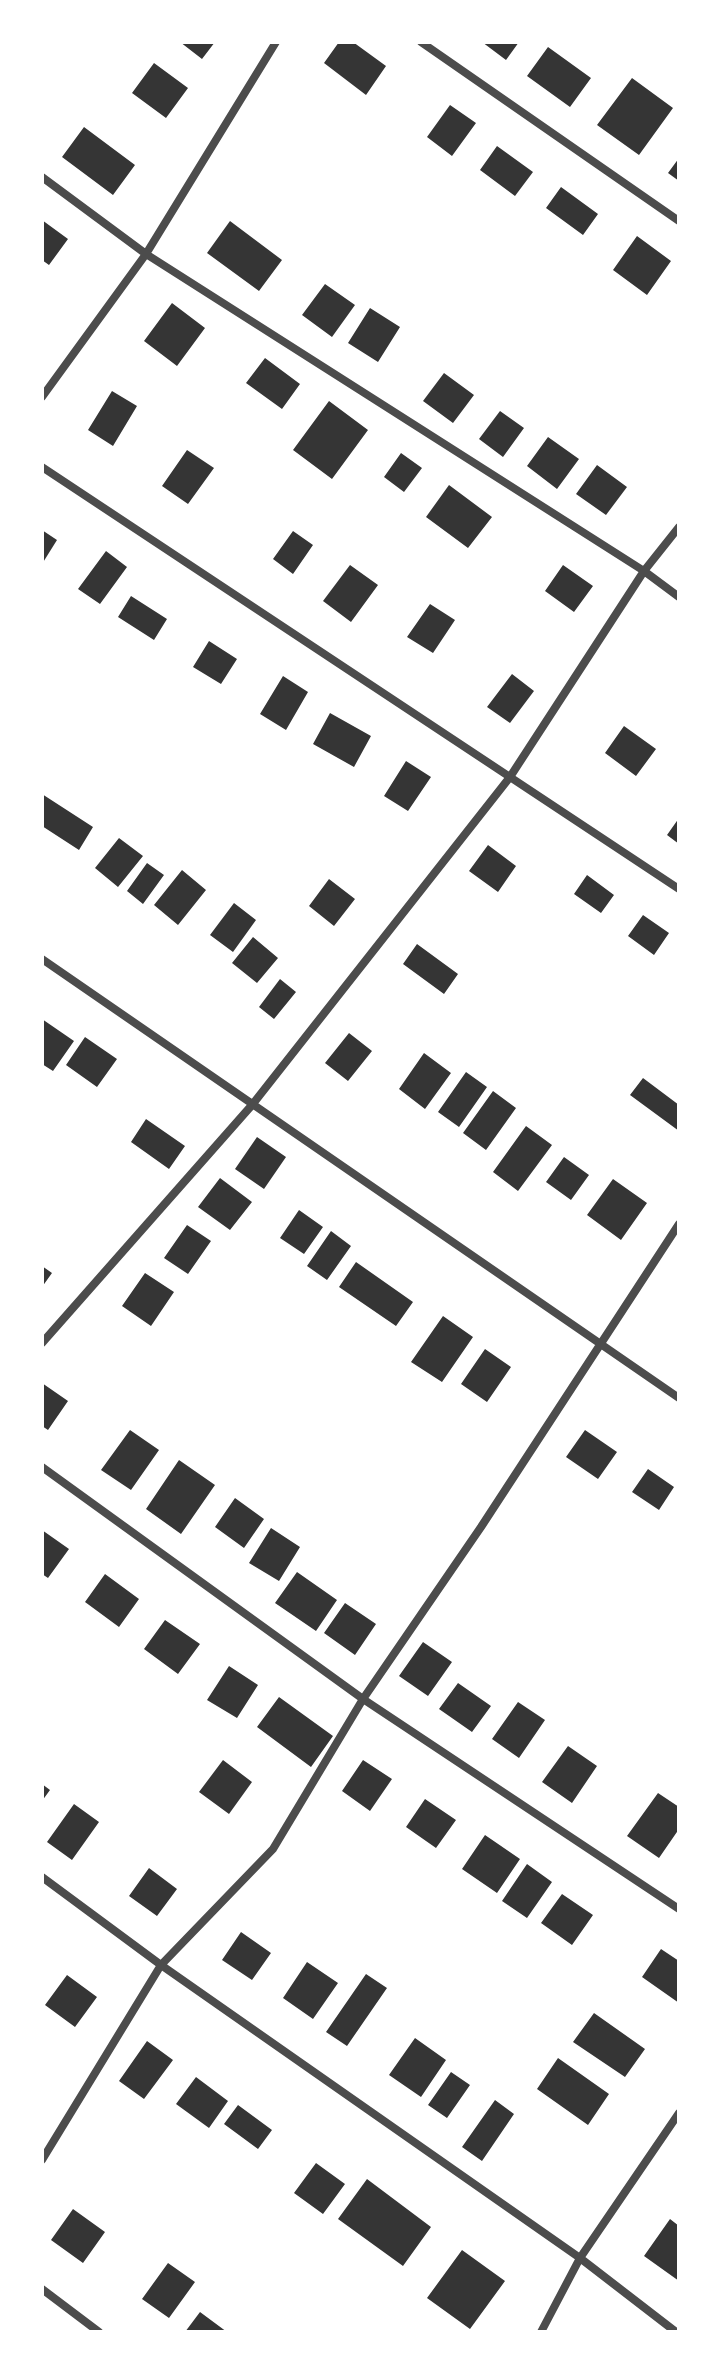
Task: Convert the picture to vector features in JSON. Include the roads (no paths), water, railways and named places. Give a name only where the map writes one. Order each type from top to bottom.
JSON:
[{"type":"street","points":[[42,397],[146,254],[276,42]]},
{"type":"street","points":[[421,42],[679,221]]},
{"type":"street","points":[[42,177],[146,254],[644,571],[679,597]]},
{"type":"street","points":[[42,467],[679,889]]},
{"type":"street","points":[[42,1343],[252,1105],[510,777],[644,571],[679,527]]},
{"type":"street","points":[[42,959],[679,1398]]},
{"type":"street","points":[[42,2160],[161,1965],[273,1849],[363,1699],[481,1527],[679,1224]]},
{"type":"street","points":[[42,1467],[363,1699],[679,1909]]},
{"type":"street","points":[[42,1877],[161,1965],[580,2258],[676,2332]]},
{"type":"street","points":[[541,2332],[580,2258],[679,2113]]},
{"type":"street","points":[[42,2289],[99,2332]]}]
